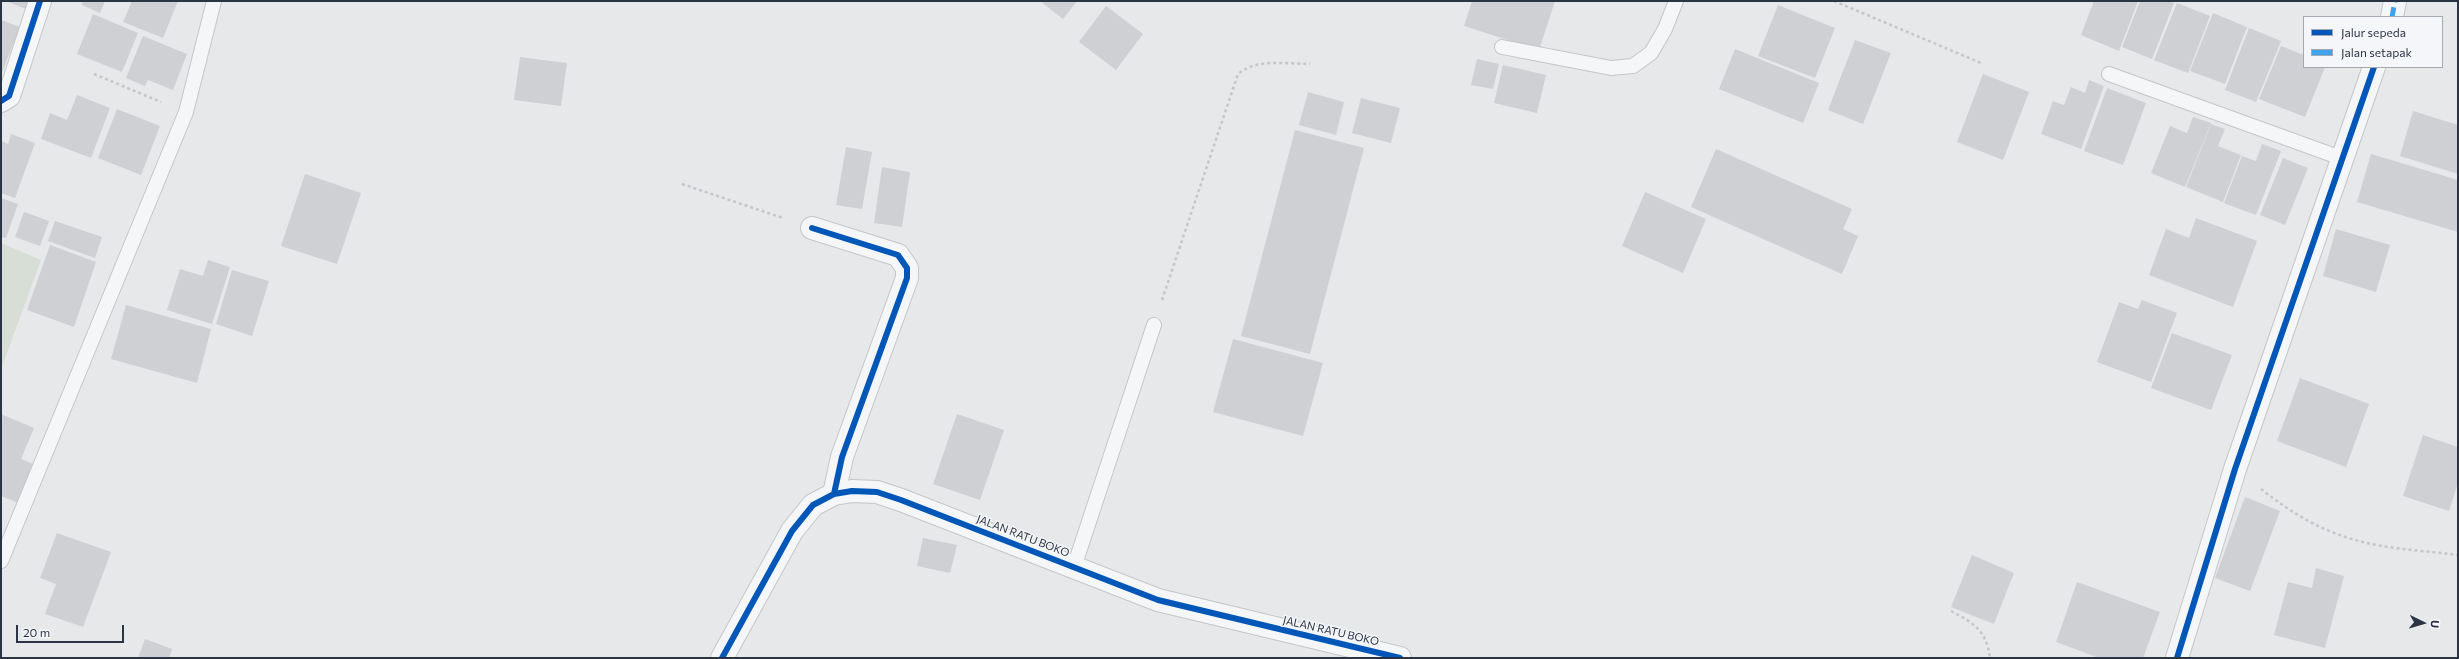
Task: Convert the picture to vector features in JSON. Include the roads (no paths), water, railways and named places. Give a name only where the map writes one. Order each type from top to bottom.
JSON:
[{"type":"street","points":[[1,101],[9,96],[40,1]]},
{"type":"street","points":[[2392,16],[2395,1]]},
{"type":"street","points":[[2177,658],[2235,469],[2341,158],[2374,68]]},
{"type":"street","points":[[812,228],[898,255],[907,268],[907,278],[842,457],[834,494]]},
{"type":"street","name":"JALAN RATU BOKO","points":[[722,658],[792,531],[813,505],[834,494],[852,491],[877,492],[1158,600],[1400,658]]},
{"type":"lane","points":[[1,561],[186,112],[214,1]]},
{"type":"lane","points":[[1502,47],[1611,68],[1633,66],[1651,53],[1665,29],[1676,1]]},
{"type":"lane","points":[[2109,74],[2341,158]]},
{"type":"lane","points":[[1074,567],[1154,325]]}]
